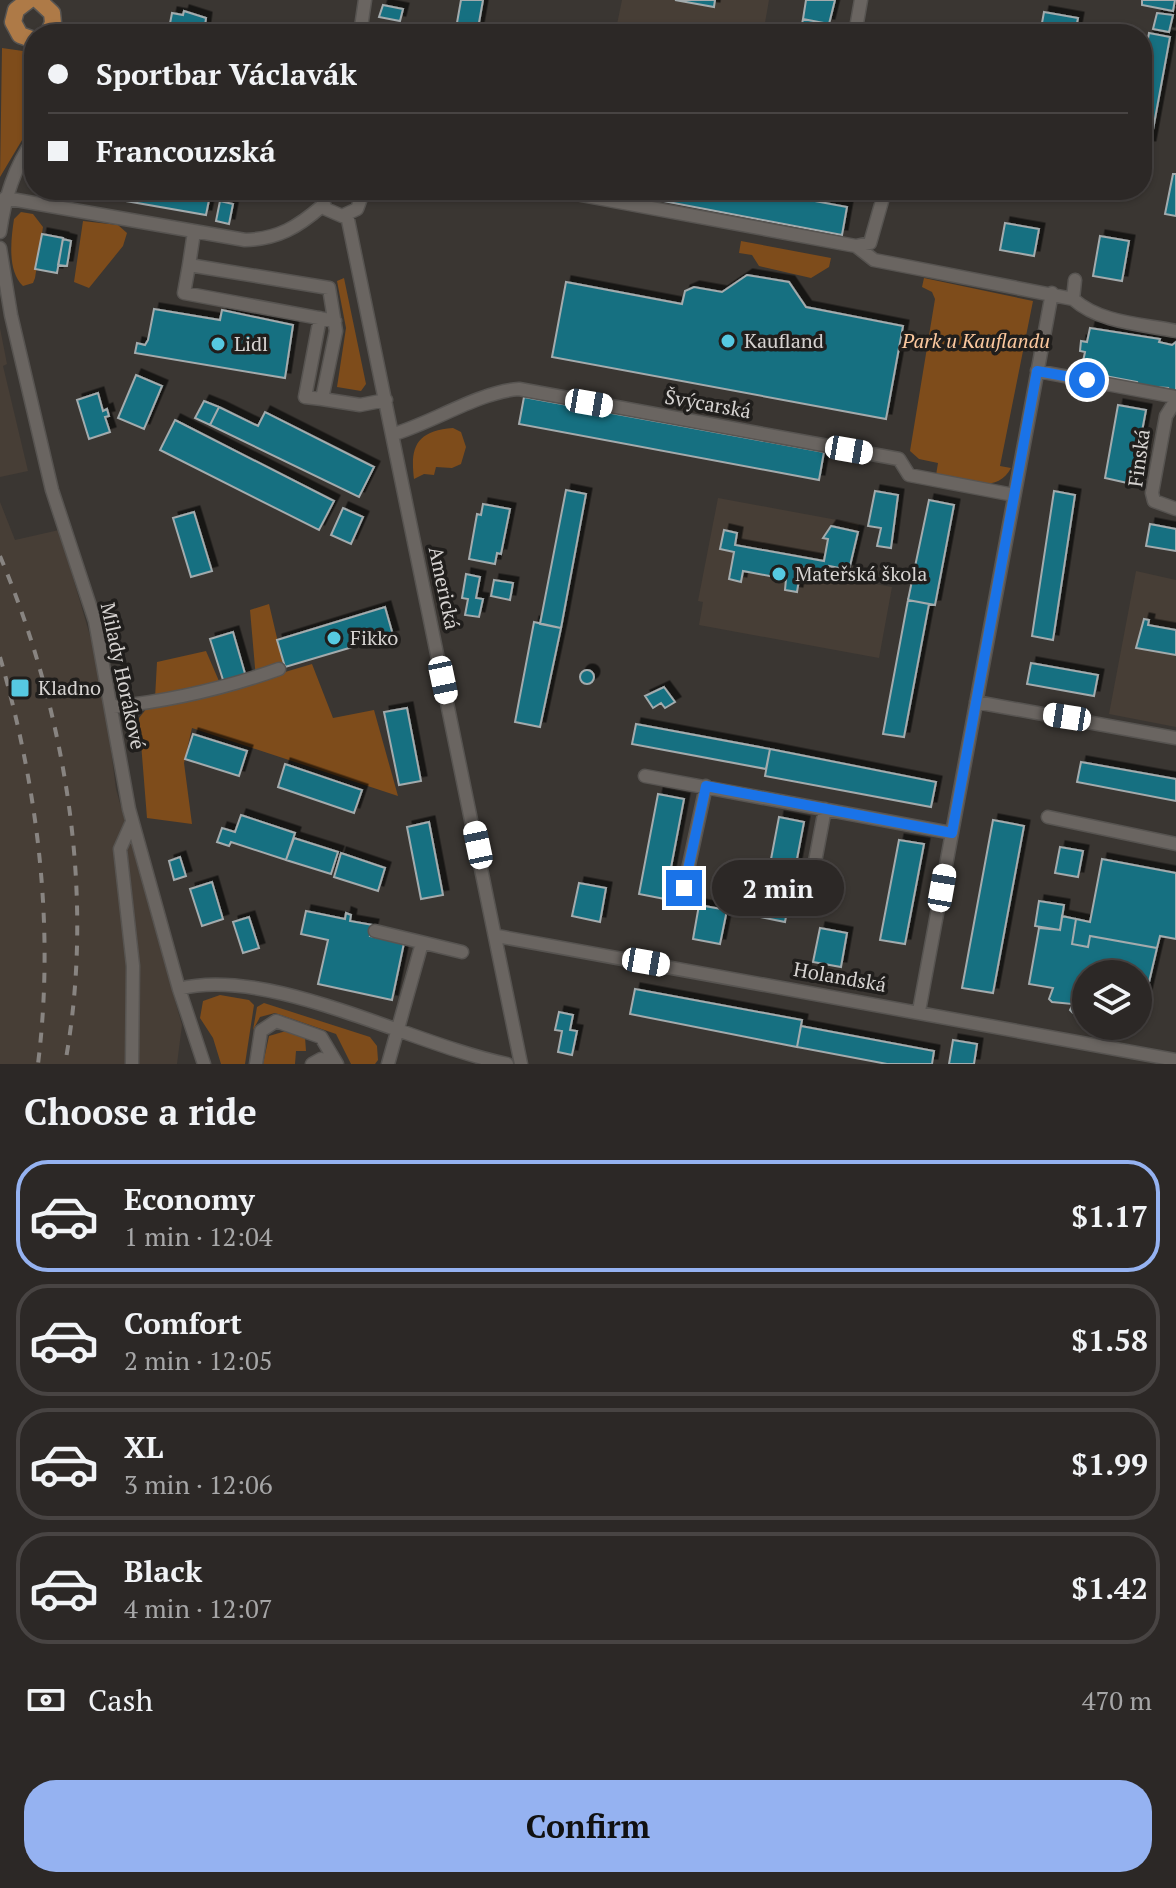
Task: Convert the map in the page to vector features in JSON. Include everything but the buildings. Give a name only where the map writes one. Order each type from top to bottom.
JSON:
[{"type":"main road","points":[[24,36],[6,22],[29,0]]},
{"type":"main road","points":[[38,0],[52,13],[53,24]]},
{"type":"street","points":[[361,24],[365,0]]},
{"type":"street","points":[[857,24],[861,0]]},
{"type":"street","points":[[0,232],[5,198],[24,155]]},
{"type":"street","points":[[5,198],[245,240],[265,240],[290,231],[322,206]]},
{"type":"street","points":[[320,200],[322,206],[333,214],[347,215],[360,206],[362,200]]},
{"type":"street","points":[[608,200],[856,246],[870,243],[881,200]]},
{"type":"street","name":"Americká","points":[[347,215],[521,1064]]},
{"type":"street","points":[[194,232],[184,293],[335,321]]},
{"type":"street","points":[[856,246],[874,260],[1052,293],[1073,299],[1085,310],[1108,318],[1176,331]]},
{"type":"street","name":"Milady Horákové","points":[[0,248],[14,326],[52,490],[95,621],[132,822],[179,989],[204,1064]]},
{"type":"street","points":[[189,265],[329,288],[336,331],[322,399]]},
{"type":"street","points":[[1073,299],[1075,280]]},
{"type":"street","points":[[919,1011],[1052,293]]},
{"type":"street","points":[[320,318],[305,397],[360,405],[386,400]]},
{"type":"street","points":[[1037,371],[1176,398]]},
{"type":"street","name":"Švýcarská","points":[[394,434],[435,421],[500,391],[519,389],[899,459],[909,475],[1014,495]]},
{"type":"street","name":"Finská","points":[[1176,398],[1166,416],[1152,493],[1154,501],[1176,509]]},
{"type":"street","points":[[111,707],[167,701],[218,690],[279,669]]},
{"type":"street","points":[[976,702],[1176,738]]},
{"type":"street","points":[[645,776],[952,833]]},
{"type":"street","points":[[684,888],[706,786]]},
{"type":"street","points":[[806,909],[825,809]]},
{"type":"street","points":[[1048,817],[1176,844]]},
{"type":"street","points":[[132,822],[120,849],[133,966],[132,1064]]},
{"type":"street","points":[[375,931],[462,952]]},
{"type":"street","name":"Holandská","points":[[497,936],[1176,1060]]},
{"type":"street","points":[[388,1064],[422,943]]},
{"type":"street","points":[[179,989],[206,982],[238,984],[296,998],[507,1064]]},
{"type":"street","points":[[256,1064],[261,1031],[276,1021],[321,1037],[336,1064]]},
{"type":"street","points":[[1115,1064],[1118,1048]]},
{"type":"street","points":[[312,1064],[321,1059],[336,1064]]},
{"type":"shaded area","points":[[622,0],[769,0],[765,24],[617,24]]},
{"type":"shaded area","points":[[0,328],[7,364],[3,366],[28,471],[0,477]]},
{"type":"shaded area","name":"Mateřská škola","points":[[718,498],[859,524],[850,566],[855,567],[853,580],[892,587],[879,658],[699,625],[703,602],[698,601]]},
{"type":"shaded area","points":[[0,502],[15,540],[59,530],[101,673],[116,789],[182,1025],[177,1064],[0,1064]]},
{"type":"shaded area","points":[[1136,571],[1176,580],[1176,727],[1109,714]]},
{"type":"green space","points":[[2,48],[24,51],[24,137],[0,177]]},
{"type":"green space","points":[[21,212],[33,214],[43,227],[35,278],[33,283],[23,286],[14,272],[11,254],[14,219]]},
{"type":"green space","points":[[83,221],[118,225],[127,233],[123,246],[89,288],[74,282]]},
{"type":"green space","points":[[741,241],[831,258],[829,267],[811,278],[759,266],[752,255],[739,253]]},
{"type":"green space","points":[[344,278],[366,384],[361,391],[337,387],[346,328],[337,281]]},
{"type":"green space","name":"Park u Kauflandu","points":[[924,278],[1033,301],[1000,466],[1011,468],[997,482],[978,484],[936,475],[938,463],[919,459],[910,451],[935,299],[932,292],[922,287]]},
{"type":"green space","points":[[453,428],[461,432],[466,447],[461,464],[452,468],[436,467],[434,475],[424,474],[414,479],[413,458],[418,443],[431,433]]},
{"type":"green space","points":[[269,604],[285,672],[312,664],[333,718],[374,710],[398,796],[192,728],[184,763],[192,824],[147,818],[139,718],[155,698],[157,662],[206,651],[222,688],[256,679],[250,610]]},
{"type":"green space","points":[[220,995],[249,1000],[254,1005],[245,1064],[221,1064],[213,1038],[200,1018],[203,1001]]},
{"type":"green space","points":[[264,1003],[370,1037],[377,1046],[378,1060],[375,1064],[351,1064],[336,1034],[275,1013],[260,1017],[253,1030],[257,1007]]},
{"type":"green space","points":[[286,1031],[305,1037],[306,1051],[296,1051],[295,1064],[263,1064],[269,1036]]},
{"type":"railway","points":[[0,556],[42,678],[58,741],[69,806],[77,935],[74,1000],[65,1064]]},
{"type":"railway","points":[[0,657],[24,757],[40,859],[45,961],[38,1064]]},
{"type":"place","name":"Kaufland","points":[[728,341]]},
{"type":"place","name":"Lidl","points":[[218,344]]},
{"type":"place","name":"Mateřská škola","points":[[779,574]]},
{"type":"place","name":"Fikko","points":[[334,638]]},
{"type":"place","name":"Kladno","points":[[20,688]]},
{"type":"route","points":[[684,888],[706,786],[952,833],[1037,371],[1087,380]]}]
